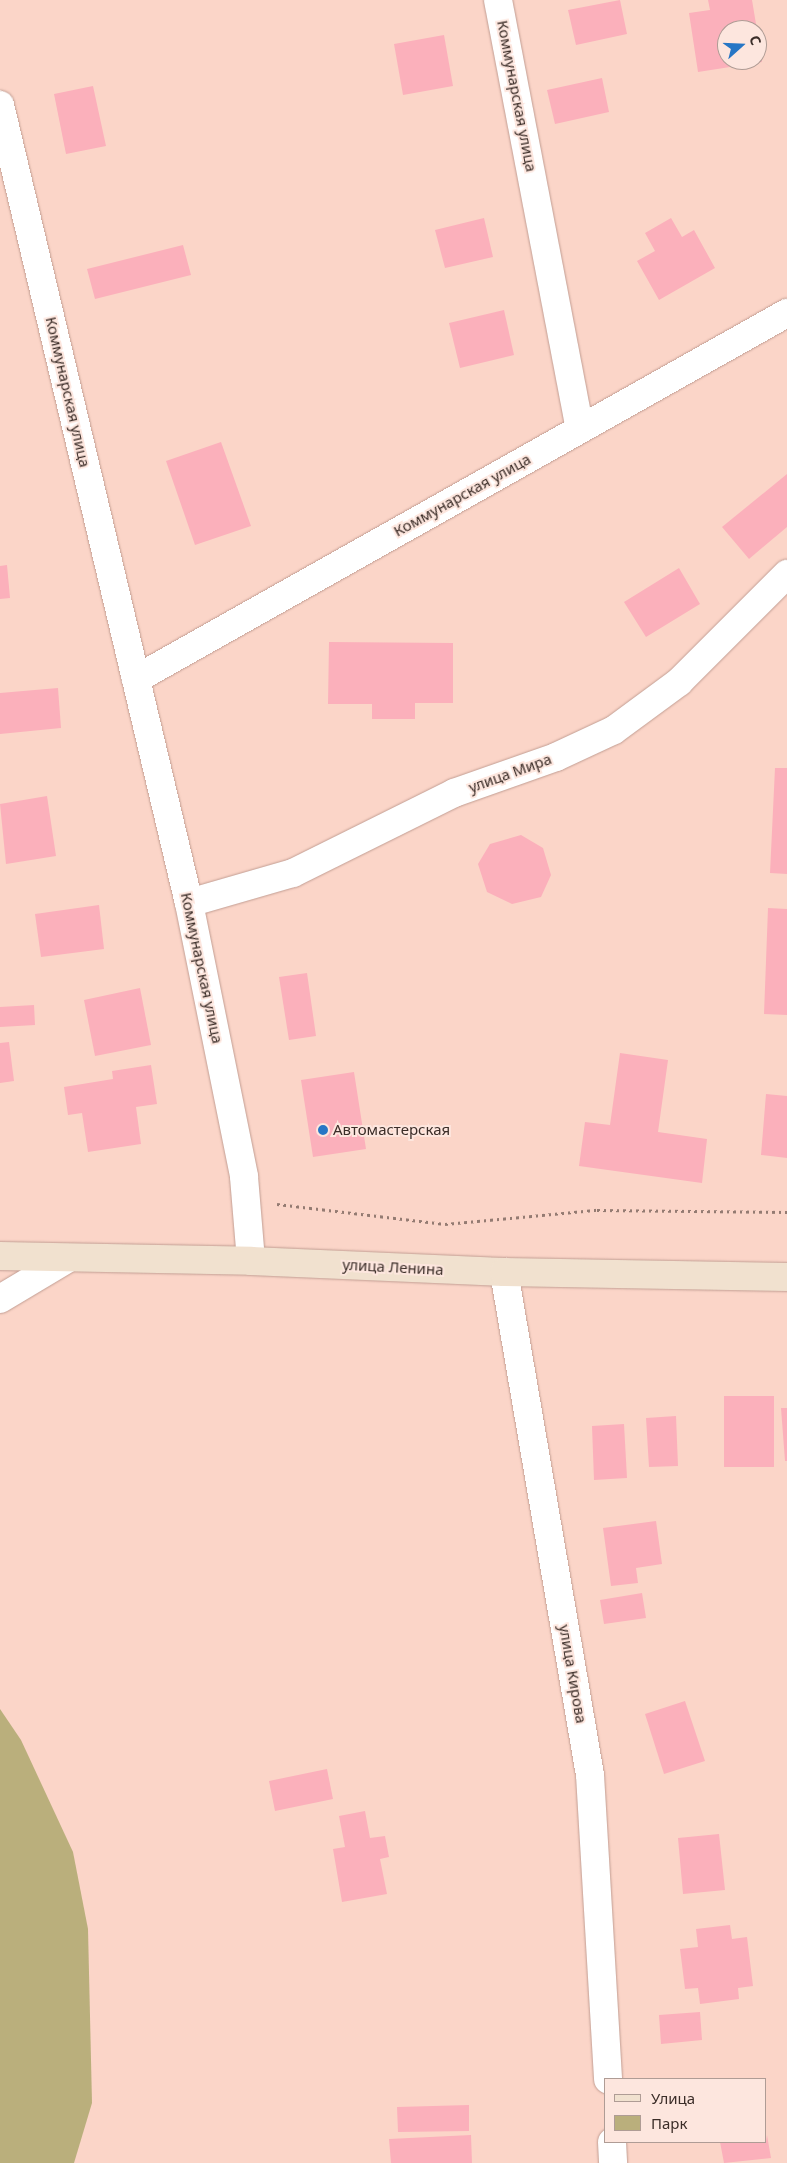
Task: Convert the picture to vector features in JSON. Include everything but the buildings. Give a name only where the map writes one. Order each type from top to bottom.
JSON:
[{"type":"main road","name":"улица Ленина","points":[[0,1256],[66,1259],[251,1260],[504,1272],[787,1278]]},
{"type":"street","name":"Коммунарская улица","points":[[498,0],[580,428]]},
{"type":"street","name":"Коммунарская улица","points":[[0,106],[189,903],[242,1167],[251,1260]]},
{"type":"street","name":"Коммунарская улица","points":[[136,679],[787,313]]},
{"type":"street","name":"улица Мира","points":[[189,903],[293,873],[454,794],[556,757],[614,730],[679,682],[787,574]]},
{"type":"street","points":[[0,1300],[66,1259]]},
{"type":"street","name":"улица Кирова","points":[[504,1272],[590,1775],[608,2078]]},
{"type":"street","points":[[612,2143],[613,2163]]},
{"type":"path","points":[[246,1200],[445,1224],[597,1210],[787,1212]]},
{"type":"green space","points":[[0,1709],[21,1740],[73,1852],[88,1929],[92,2103],[74,2163],[0,2163]]},
{"type":"place","name":"Автомастерская","points":[[323,1130]]}]
